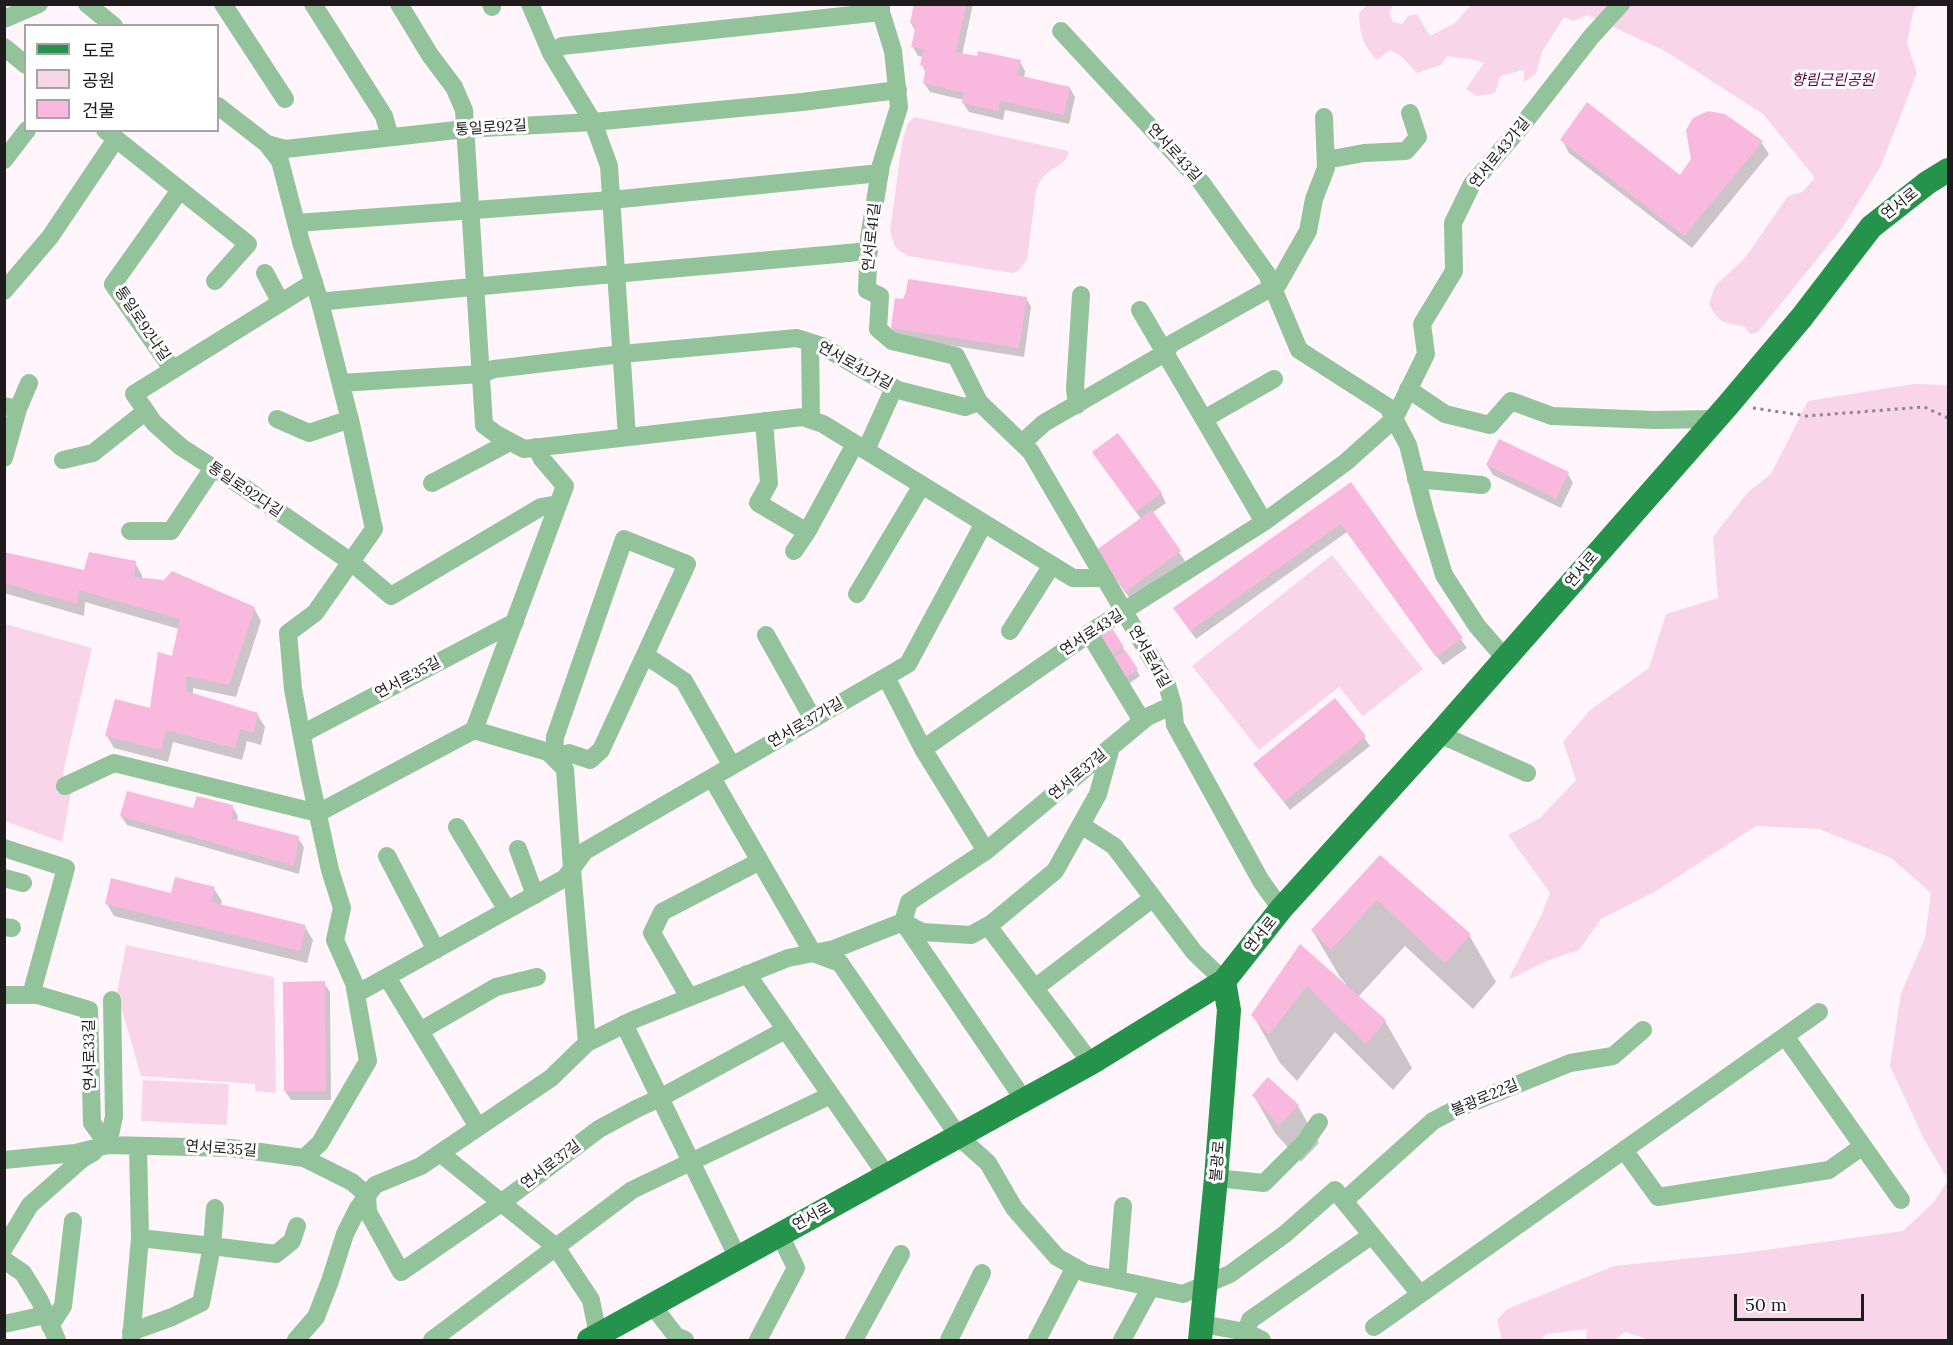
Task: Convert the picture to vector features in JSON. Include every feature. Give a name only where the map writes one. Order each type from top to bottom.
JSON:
[{"type":"main road","name":"연서로","points":[[595,1339],[652,1305],[1091,1063],[1224,981],[1281,909],[1439,734],[1504,657],[1721,412],[1802,317],[1871,227],[1927,183],[1948,170]]},
{"type":"main road","name":"불광로","points":[[1201,1333],[1229,1010],[1224,981]]},
{"type":"street","points":[[4,19],[39,4]]},
{"type":"street","points":[[87,4],[112,24]]},
{"type":"street","points":[[223,4],[285,99]]},
{"type":"street","points":[[313,4],[384,116],[390,137]]},
{"type":"street","points":[[399,4],[430,55],[454,87],[464,110],[484,425],[524,449],[803,417],[823,424],[1073,578],[1103,578]]},
{"type":"street","points":[[531,4],[550,52],[593,122],[609,166],[627,437]]},
{"type":"street","name":"연서로43가길","points":[[1394,418],[1426,354],[1422,324],[1454,271],[1453,223],[1472,184],[1621,4]]},
{"type":"street","name":"연서로41길","points":[[808,12],[881,8],[893,51],[899,107],[880,173],[869,251],[867,290],[880,296],[878,328],[892,341],[956,356],[979,402],[1031,452],[1167,685],[1173,705],[1175,725],[1261,881],[1281,909]]},
{"type":"street","points":[[550,52],[562,46],[808,12]]},
{"type":"street","name":"연서로43길","points":[[1061,31],[1201,182],[1267,274],[1299,350],[1388,407],[1408,445],[1444,575],[1477,626],[1504,657]]},
{"type":"street","points":[[4,47],[24,63]]},
{"type":"street","points":[[593,122],[802,102],[898,90]]},
{"type":"street","points":[[219,107],[267,144],[280,161],[341,382],[374,529],[315,613],[288,633],[293,689],[330,870],[342,908],[335,940],[354,983],[368,1061],[320,1143],[304,1158]]},
{"type":"street","points":[[1326,160],[1364,153],[1406,151],[1418,137],[1410,113]]},
{"type":"street","points":[[1022,442],[1044,423],[1165,352],[1171,344],[1278,284],[1308,231],[1314,199],[1326,168],[1324,117]]},
{"type":"street","name":"통일로92길","points":[[267,144],[285,148],[465,129],[593,122]]},
{"type":"street","points":[[4,160],[25,132]]},
{"type":"street","points":[[4,291],[50,237],[110,135],[248,244],[215,281]]},
{"type":"street","points":[[296,223],[611,200],[880,173]]},
{"type":"street","name":"통일로92나길","points":[[173,370],[113,284],[180,190]]},
{"type":"street","points":[[320,302],[869,251]]},
{"type":"street","points":[[265,273],[281,303]]},
{"type":"street","points":[[63,460],[93,453],[146,411],[134,394],[314,282]]},
{"type":"street","points":[[1077,405],[1075,389],[1081,295]]},
{"type":"street","points":[[1140,310],[1264,522]]},
{"type":"street","name":"연서로41가길","points":[[481,374],[494,369],[622,354],[797,338],[822,346],[894,388],[965,406],[979,402]]},
{"type":"street","points":[[810,342],[811,420]]},
{"type":"street","points":[[341,382],[481,374]]},
{"type":"street","points":[[1204,419],[1274,379]]},
{"type":"street","points":[[4,458],[11,408],[29,382]]},
{"type":"street","points":[[794,551],[861,447],[894,388]]},
{"type":"street","points":[[1408,389],[1445,414],[1490,426],[1511,401],[1552,416],[1655,420],[1721,412]]},
{"type":"street","name":"통일로92다길","points":[[146,411],[154,423],[181,447],[351,562],[391,596],[542,507],[558,504]]},
{"type":"street","name":"연서로43길","points":[[923,749],[1089,633],[1264,522],[1346,462],[1394,418]]},
{"type":"street","points":[[277,419],[309,433],[350,419]]},
{"type":"street","points":[[764,421],[769,483],[758,503],[807,532]]},
{"type":"street","points":[[432,483],[510,441]]},
{"type":"street","points":[[64,786],[114,763],[318,813],[474,730],[565,486],[542,459],[536,447]]},
{"type":"street","points":[[130,531],[171,531],[213,468]]},
{"type":"street","points":[[1416,479],[1482,485]]},
{"type":"street","points":[[857,594],[922,484]]},
{"type":"street","name":"연서로37가길","points":[[436,950],[565,878],[585,851],[908,664],[984,523]]},
{"type":"street","points":[[624,539],[687,564],[602,750],[590,760],[569,753],[554,758],[555,736],[624,539]]},
{"type":"street","points":[[1010,631],[1052,565]]},
{"type":"street","name":"연서로35길","points":[[302,734],[514,622]]},
{"type":"street","points":[[1089,633],[1142,721]]},
{"type":"street","points":[[766,635],[813,719]]},
{"type":"street","points":[[645,655],[684,681],[732,766]]},
{"type":"street","points":[[886,677],[923,749],[986,851]]},
{"type":"street","name":"연서로37길","points":[[903,922],[909,902],[986,851],[1147,717],[1173,705]]},
{"type":"street","points":[[474,730],[548,752],[565,770],[587,1043]]},
{"type":"street","points":[[1439,734],[1527,773]]},
{"type":"street","points":[[296,1341],[316,1317],[345,1234],[375,1185],[421,1166],[551,1078],[587,1043],[624,1024],[788,958],[834,949],[903,922],[922,932],[951,934],[971,934],[988,926],[1055,871],[1098,794],[1111,747]]},
{"type":"street","points":[[712,778],[813,953],[840,963],[959,1137],[988,1163],[1014,1208],[1057,1257],[1085,1273],[1183,1294],[1230,1274],[1285,1234],[1335,1190],[1420,1294]]},
{"type":"street","points":[[1081,825],[1114,846],[1194,952],[1224,981]]},
{"type":"street","points":[[458,827],[507,910]]},
{"type":"street","points":[[4,848],[66,868],[31,995]]},
{"type":"street","points":[[518,849],[535,895]]},
{"type":"street","points":[[356,994],[436,950],[387,856]]},
{"type":"street","points":[[689,997],[652,933],[662,912],[760,861]]},
{"type":"street","points":[[4,878],[23,883]]},
{"type":"street","points":[[1035,988],[1153,898]]},
{"type":"street","points":[[903,922],[1024,1100]]},
{"type":"street","points":[[988,926],[1091,1063]]},
{"type":"street","points":[[747,974],[887,1176]]},
{"type":"street","points":[[387,977],[478,1127]]},
{"type":"street","points":[[420,1031],[496,987],[537,977]]},
{"type":"street","name":"연서로33길","points":[[4,994],[38,995],[89,1010],[92,1123],[108,1145]]},
{"type":"street","name":"연서로33길","points":[[108,1145],[114,1116],[112,1000]]},
{"type":"street","points":[[1374,1327],[1819,1012]]},
{"type":"street","points":[[624,1024],[738,1258]]},
{"type":"street","name":"연서로37길","points":[[367,1195],[368,1212],[401,1272],[501,1203],[599,1129],[785,1030]]},
{"type":"street","name":"불광로22길","points":[[1344,1201],[1433,1121],[1454,1110],[1570,1063],[1613,1056],[1643,1030]]},
{"type":"street","points":[[1785,1036],[1901,1200]]},
{"type":"street","points":[[432,1341],[632,1190],[831,1095]]},
{"type":"street","points":[[1216,1178],[1264,1183],[1305,1142],[1320,1122]]},
{"type":"street","points":[[4,1248],[30,1205],[82,1159],[108,1145]]},
{"type":"street","points":[[4,1160],[75,1153],[108,1145],[138,1146],[140,1238],[131,1336]]},
{"type":"street","name":"연서로35길","points":[[138,1146],[231,1148],[304,1158],[352,1182],[367,1195]]},
{"type":"street","points":[[1624,1150],[1658,1197],[1829,1170],[1863,1146]]},
{"type":"street","name":"연서로","points":[[440,1153],[556,1248],[591,1300],[595,1339]]},
{"type":"street","points":[[1116,1280],[1123,1206]]},
{"type":"street","points":[[131,1336],[201,1304],[212,1246],[214,1208]]},
{"type":"street","points":[[51,1327],[63,1306],[73,1221]]},
{"type":"street","points":[[140,1238],[276,1254],[292,1241],[297,1226]]},
{"type":"street","points":[[758,1341],[796,1268],[780,1235]]},
{"type":"street","points":[[1201,1333],[1254,1336],[1250,1320],[1372,1235]]},
{"type":"street","points":[[854,1341],[901,1254]]},
{"type":"street","points":[[4,1260],[23,1273],[40,1301],[51,1327]]},
{"type":"street","points":[[1037,1341],[1075,1267]]},
{"type":"street","points":[[949,1341],[982,1273]]},
{"type":"street","points":[[1122,1341],[1151,1287]]},
{"type":"street","points":[[652,1305],[676,1336],[685,1341]]},
{"type":"street","points":[[4,1324],[51,1327]]},
{"type":"path","points":[[1721,412],[1807,416],[1924,407],[1948,418]]},
{"type":"green space","name":"향림근린공원","points":[[1367,5],[1393,5],[1389,13],[1393,22],[1402,24],[1408,16],[1417,14],[1430,36],[1455,23],[1471,5],[1917,5],[1913,13],[1907,43],[1917,73],[1881,166],[1843,227],[1758,332],[1750,334],[1744,326],[1727,323],[1716,315],[1709,304],[1715,286],[1745,258],[1788,196],[1802,192],[1815,178],[1763,114],[1665,51],[1587,15],[1573,21],[1564,17],[1542,52],[1536,74],[1524,82],[1524,70],[1500,76],[1495,93],[1477,96],[1466,89],[1484,63],[1447,56],[1441,65],[1417,73],[1401,56],[1390,50],[1377,60],[1365,44],[1361,33],[1359,13]]},
{"type":"green space","points":[[915,117],[1068,151],[1069,154],[1061,164],[1047,173],[1039,183],[1027,260],[1018,271],[1012,273],[908,256],[894,245],[890,231],[902,143],[908,123]]},
{"type":"green space","points":[[1913,384],[1948,385],[1948,1180],[1923,1137],[1890,1066],[1901,993],[1925,938],[1931,893],[1891,858],[1819,829],[1756,826],[1656,891],[1601,919],[1579,950],[1549,960],[1508,980],[1541,916],[1550,893],[1508,835],[1540,818],[1576,780],[1563,742],[1590,710],[1649,668],[1666,614],[1718,598],[1713,537],[1748,492],[1771,474],[1808,401]]},
{"type":"green space","points":[[1332,555],[1423,669],[1363,716],[1339,687],[1259,750],[1192,666]]},
{"type":"green space","points":[[5,624],[92,648],[63,773],[71,793],[62,842],[5,821]]},
{"type":"green space","points":[[126,945],[274,977],[276,1093],[255,1091],[255,1084],[141,1076],[117,993]]},
{"type":"green space","points":[[143,1080],[229,1084],[227,1125],[141,1121]]},
{"type":"green space","points":[[1948,1180],[1948,1340],[1650,1340],[1625,1332],[1614,1340],[1586,1340],[1587,1329],[1546,1334],[1541,1340],[1502,1340],[1497,1320],[1507,1309],[1614,1266],[1743,1253],[1903,1231],[1933,1203]]},
{"type":"building","points":[[914,4],[966,4],[956,52],[977,56],[978,51],[1021,60],[1017,75],[1070,87],[1064,115],[1000,101],[998,111],[962,103],[964,93],[923,83],[926,67],[920,65],[924,49],[911,47],[916,25],[910,23]]},
{"type":"building","points":[[1587,102],[1680,175],[1691,159],[1686,130],[1693,118],[1708,111],[1725,114],[1763,141],[1684,236],[1560,140]]},
{"type":"building","points":[[908,279],[1027,297],[1019,348],[891,328],[895,298],[903,299]]},
{"type":"building","points":[[1118,433],[1162,493],[1136,512],[1092,452]]},
{"type":"building","points":[[1499,439],[1569,472],[1556,499],[1486,465]]},
{"type":"building","points":[[1351,482],[1463,638],[1436,657],[1341,524],[1190,631],[1173,608]]},
{"type":"building","points":[[1152,510],[1181,551],[1125,592],[1095,551]]},
{"type":"building","points":[[4,552],[84,570],[89,552],[136,561],[134,577],[164,580],[172,571],[255,607],[229,685],[186,676],[186,691],[258,713],[254,733],[240,729],[235,748],[166,730],[161,750],[105,736],[115,699],[150,708],[158,652],[172,656],[180,619],[79,590],[77,604],[4,583]]},
{"type":"building","points":[[1110,625],[1124,647],[1109,657],[1095,636]]},
{"type":"building","points":[[1125,650],[1138,669],[1122,680],[1110,660]]},
{"type":"building","points":[[1335,698],[1366,736],[1284,802],[1253,764]]},
{"type":"building","points":[[127,791],[193,808],[197,796],[233,805],[232,819],[299,836],[294,866],[120,816]]},
{"type":"building","points":[[1380,855],[1471,934],[1445,963],[1377,900],[1331,950],[1311,930]]},
{"type":"building","points":[[175,877],[215,887],[211,902],[306,925],[300,951],[105,904],[111,878],[171,893]]},
{"type":"building","points":[[1300,944],[1386,1020],[1366,1044],[1307,986],[1269,1035],[1251,1015]]},
{"type":"building","points":[[325,981],[326,1091],[284,1091],[283,982]]},
{"type":"building","points":[[1268,1077],[1299,1105],[1279,1126],[1252,1095]]}]
